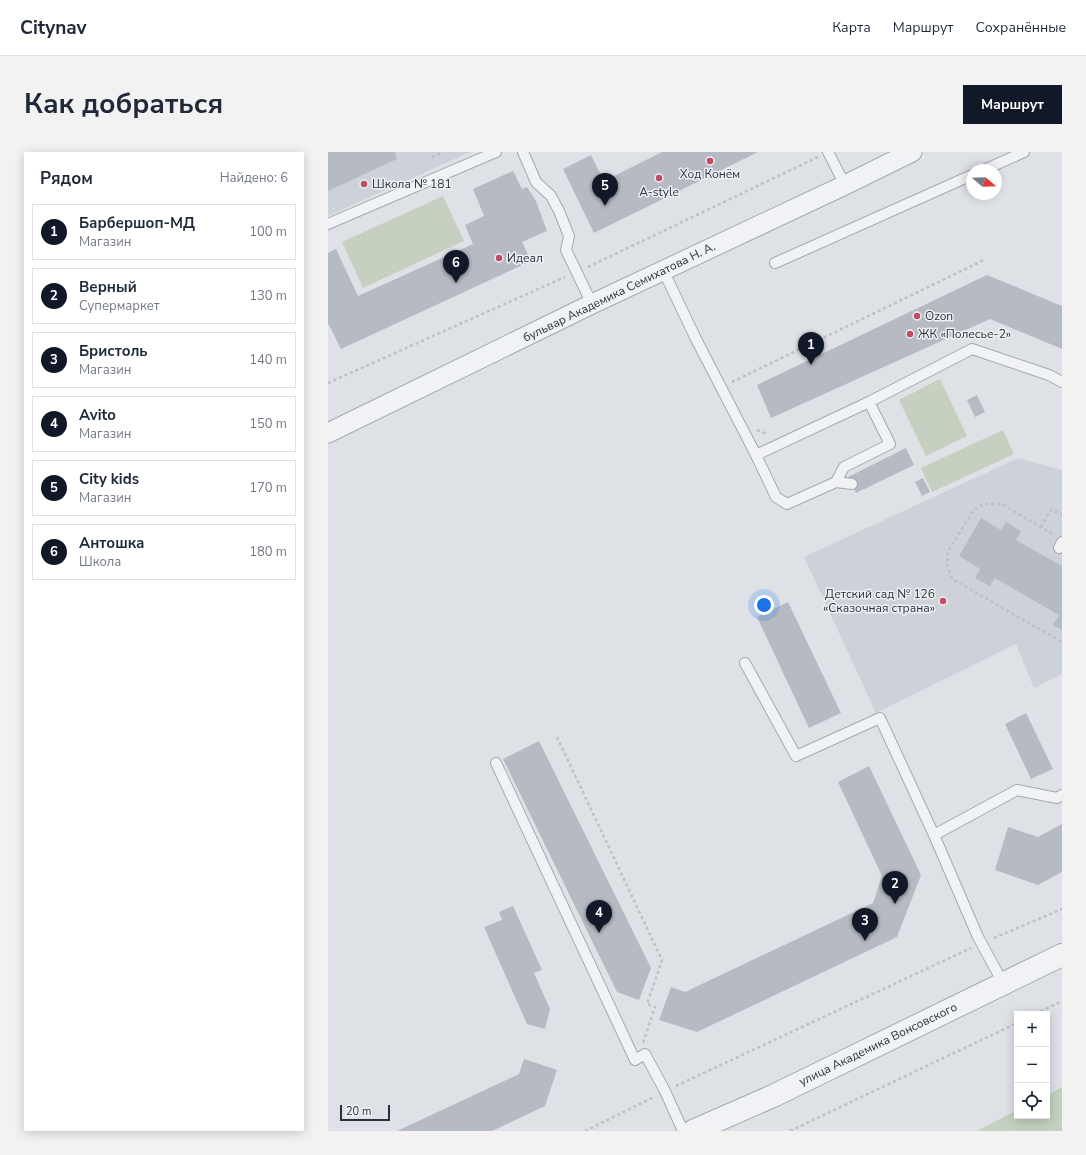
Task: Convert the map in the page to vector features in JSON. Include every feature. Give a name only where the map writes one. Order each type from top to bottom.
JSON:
[{"type":"street","name":"бульвар Академика Семихатова Н. А.","points":[[328,433],[592,304],[912,152]]},
{"type":"street","name":"улица Академика Вонсовского","points":[[693,1131],[773,1096],[1062,955]]},
{"type":"lane","points":[[328,224],[496,152]]},
{"type":"lane","points":[[523,152],[536,182],[551,196],[559,211],[569,236],[566,250],[592,304]]},
{"type":"lane","points":[[828,152],[845,185]]},
{"type":"lane","points":[[997,164],[1024,152]]},
{"type":"lane","points":[[775,263],[966,178]]},
{"type":"lane","points":[[663,270],[776,497],[787,504],[836,482],[852,484]]},
{"type":"lane","points":[[756,455],[869,402],[972,349],[1049,375],[1062,382]]},
{"type":"lane","points":[[836,482],[844,467],[890,444],[869,402]]},
{"type":"lane","points":[[746,663],[796,756],[880,718],[934,835],[978,938],[1003,983]]},
{"type":"lane","points":[[496,764],[635,1060],[646,1054],[666,1091],[683,1131]]},
{"type":"lane","points":[[934,835],[1017,790],[1057,798],[1062,795]]},
{"type":"path","points":[[432,157],[443,152]]},
{"type":"path","points":[[721,388],[984,260]]},
{"type":"path","points":[[728,376],[732,383]]},
{"type":"path","points":[[752,427],[773,437]]},
{"type":"path","points":[[1059,542],[1041,527],[1002,504],[984,504],[974,510],[948,551],[947,564],[952,579],[1062,642]]},
{"type":"path","points":[[1041,527],[1051,510],[1062,514]]},
{"type":"path","points":[[557,737],[662,960],[647,1004],[655,1007],[642,1046],[646,1054]]},
{"type":"path","points":[[584,1131],[982,943],[1062,909]]},
{"type":"path","points":[[1041,1011],[1062,1001]]},
{"type":"path","points":[[790,1131],[1014,1023]]},
{"type":"shaded area","name":"Школа № 181","points":[[328,152],[470,152],[328,216]]},
{"type":"shaded area","name":"Детский сад № 126 «Сказочная страна»","points":[[1018,458],[1062,470],[1062,674],[1034,688],[1016,644],[876,713],[804,557]]},
{"type":"green space","points":[[443,196],[464,241],[363,288],[342,242]]},
{"type":"green space","points":[[940,379],[967,436],[926,456],[899,400]]},
{"type":"green space","points":[[1003,430],[1014,454],[932,492],[921,468]]},
{"type":"green space","points":[[1062,1087],[1062,1131],[977,1131],[1014,1112],[1014,1119],[1050,1119],[1050,1093]]},
{"type":"building","points":[[328,152],[395,152],[397,159],[328,191]]},
{"type":"building","points":[[662,152],[758,152],[594,233],[563,169],[591,155],[604,181]]},
{"type":"building","points":[[513,171],[522,189],[527,187],[536,201],[547,231],[522,242],[531,261],[341,349],[328,325],[328,253],[336,249],[358,296],[473,244],[465,225],[484,216],[473,189]]},
{"type":"building","name":"ЖК «Полесье-2»","points":[[987,275],[1062,306],[1062,349],[990,319],[771,418],[757,385]]},
{"type":"building","points":[[977,395],[985,412],[975,417],[967,400]]},
{"type":"building","points":[[906,448],[914,465],[856,493],[848,477]]},
{"type":"building","points":[[923,478],[930,492],[922,496],[915,482]]},
{"type":"building","points":[[981,518],[1001,530],[1006,522],[1021,531],[1016,540],[1062,566],[1062,630],[1053,625],[1059,615],[995,578],[990,586],[975,578],[980,569],[959,556]]},
{"type":"building","points":[[788,602],[841,713],[809,728],[757,617]]},
{"type":"building","points":[[1026,713],[1053,769],[1031,779],[1005,724]]},
{"type":"building","points":[[539,741],[651,968],[639,1000],[617,992],[503,759]]},
{"type":"building","points":[[869,766],[921,875],[897,937],[697,1032],[659,1020],[671,987],[685,992],[873,903],[882,876],[838,782]]},
{"type":"building","points":[[1062,824],[1062,872],[1038,885],[995,870],[1008,827],[1038,837]]},
{"type":"building","points":[[513,906],[542,970],[534,973],[550,1009],[545,1029],[527,1024],[484,927],[502,920],[499,912]]},
{"type":"building","points":[[524,1059],[557,1070],[545,1106],[492,1131],[397,1131],[519,1074]]},
{"type":"place","name":"Ход Конём","points":[[710,161]]},
{"type":"place","name":"A-style","points":[[659,178]]},
{"type":"place","name":"Школа № 181","points":[[364,184]]},
{"type":"place","name":"City kids","points":[[605,206]]},
{"type":"place","name":"Идеал","points":[[499,258]]},
{"type":"place","name":"Антошка","points":[[456,283]]},
{"type":"place","name":"Ozon","points":[[917,316]]},
{"type":"place","name":"ЖК «Полесье-2»","points":[[910,334]]},
{"type":"place","name":"Барбершоп-МД","points":[[811,365]]},
{"type":"place","name":"Детский сад № 126 «Сказочная страна»","points":[[943,601]]},
{"type":"place","name":"Верный","points":[[895,904]]},
{"type":"place","name":"Avito","points":[[599,933]]},
{"type":"place","name":"Бристоль","points":[[865,941]]}]
